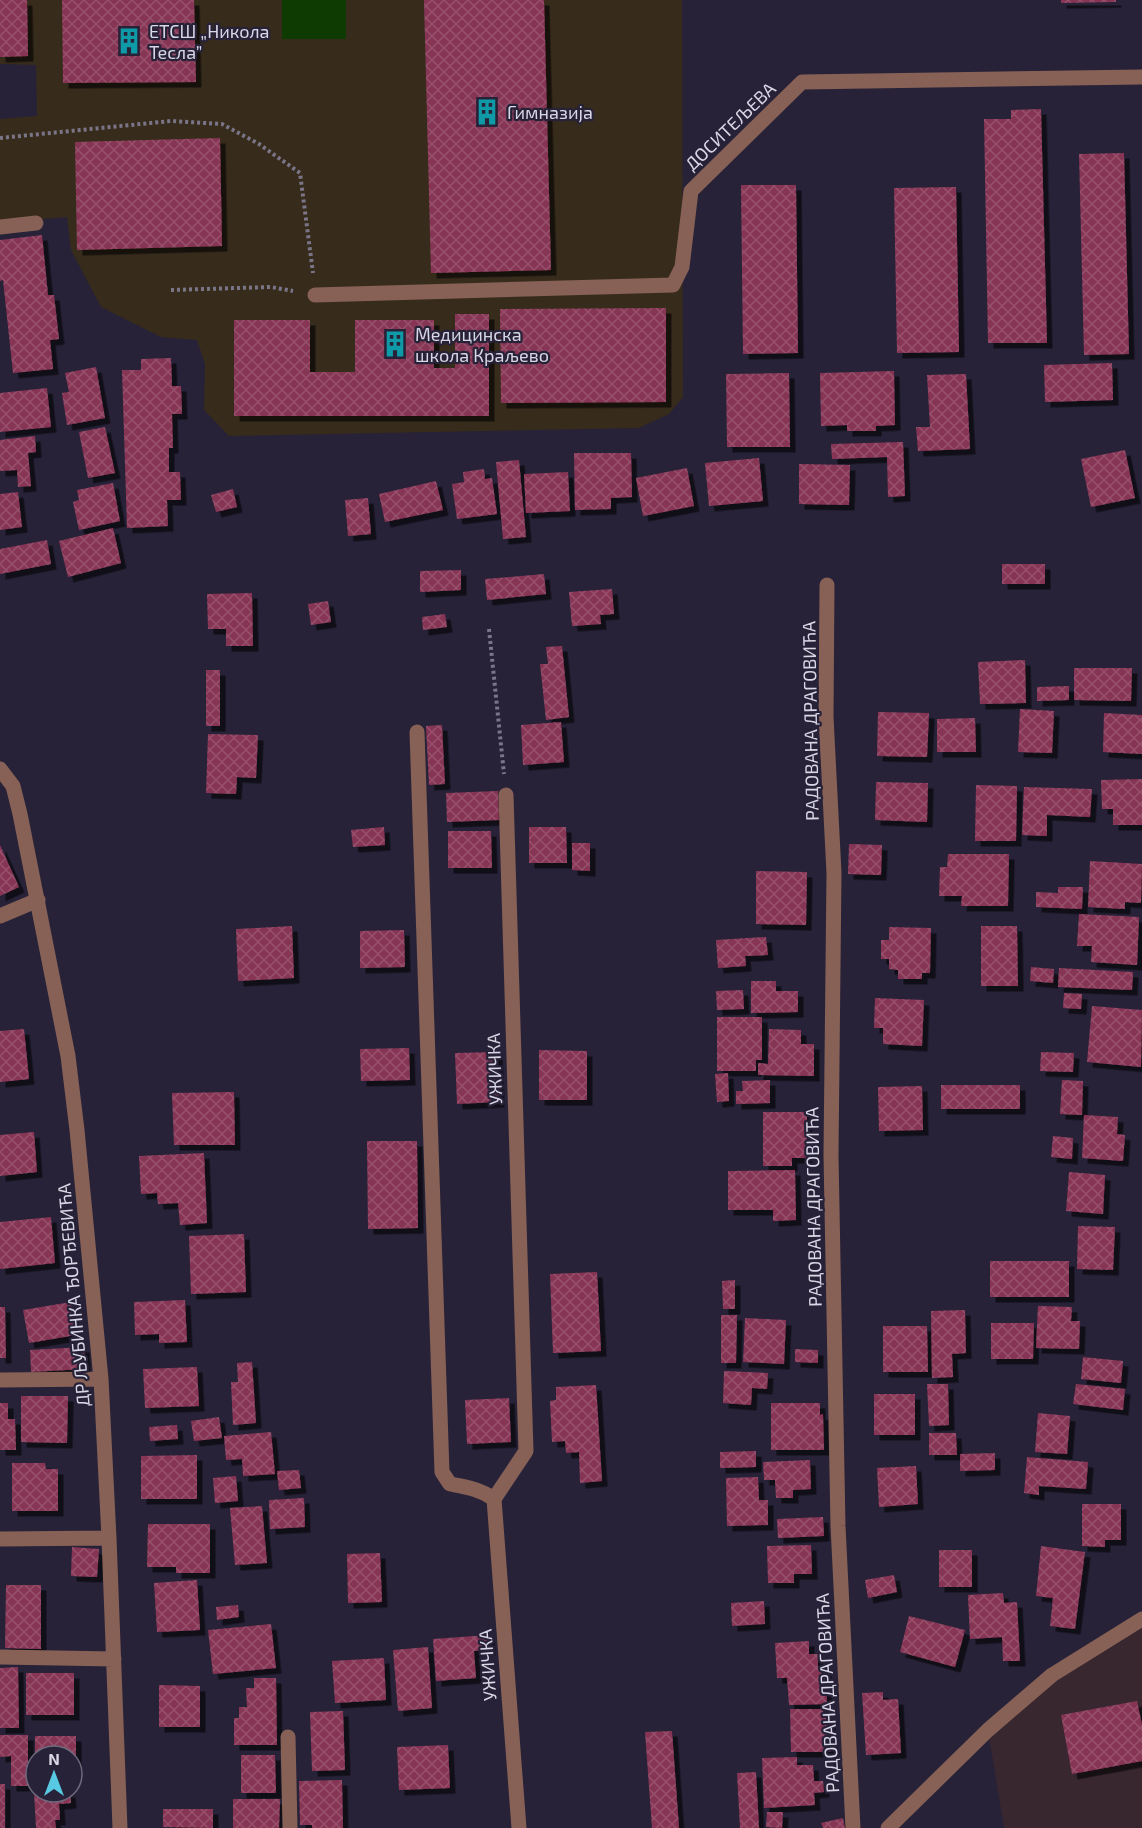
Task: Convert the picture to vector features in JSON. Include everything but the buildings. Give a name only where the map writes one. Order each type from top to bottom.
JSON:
[{"type":"street","name":"ДОСИТЕЉЕВА","points":[[315,295],[673,285],[682,267],[691,190],[802,82],[1142,77]]},
{"type":"street","points":[[0,227],[36,223]]},
{"type":"street","name":"РАДОВАНА ДРАГОВИЋА","points":[[827,585],[826,717],[834,873],[831,1155],[838,1514],[853,1828]]},
{"type":"street","points":[[417,732],[442,1472],[450,1484],[485,1492],[494,1499]]},
{"type":"street","name":"ДР ЉУБИНКА ЂОРЂЕВИЋА","points":[[0,769],[13,786],[38,900],[68,1056],[78,1130],[100,1379],[109,1538],[120,1828]]},
{"type":"street","name":"УЖИЧКА","points":[[506,795],[526,1451],[494,1499],[519,1828]]},
{"type":"street","points":[[0,916],[38,900]]},
{"type":"street","points":[[0,1380],[100,1379]]},
{"type":"street","points":[[0,1539],[109,1538]]},
{"type":"street","points":[[888,1828],[988,1730],[1052,1675],[1142,1619]]},
{"type":"street","points":[[0,1656],[114,1659]]},
{"type":"street","points":[[288,1737],[290,1828]]},
{"type":"path","points":[[0,138],[171,121],[222,124],[259,144],[300,173],[315,295],[271,287],[171,290]]},
{"type":"path","points":[[489,629],[506,795]]},
{"type":"shaded area","points":[[0,0],[682,0],[683,397],[669,414],[639,428],[229,436],[204,410],[205,364],[197,340],[161,337],[101,307],[71,250],[67,217],[0,223],[0,119],[37,116],[36,65],[0,64]]},
{"type":"shaded area","points":[[1142,1619],[1142,1828],[1004,1828],[988,1730]]},
{"type":"green space","points":[[282,0],[346,0],[346,39],[282,39]]},
{"type":"place","name":"ЕТСШ „Никола Тесла”","points":[[129,41]]},
{"type":"place","name":"Гимназија","points":[[487,112]]},
{"type":"place","name":"Медицинска школа Краљево","points":[[395,344]]}]
